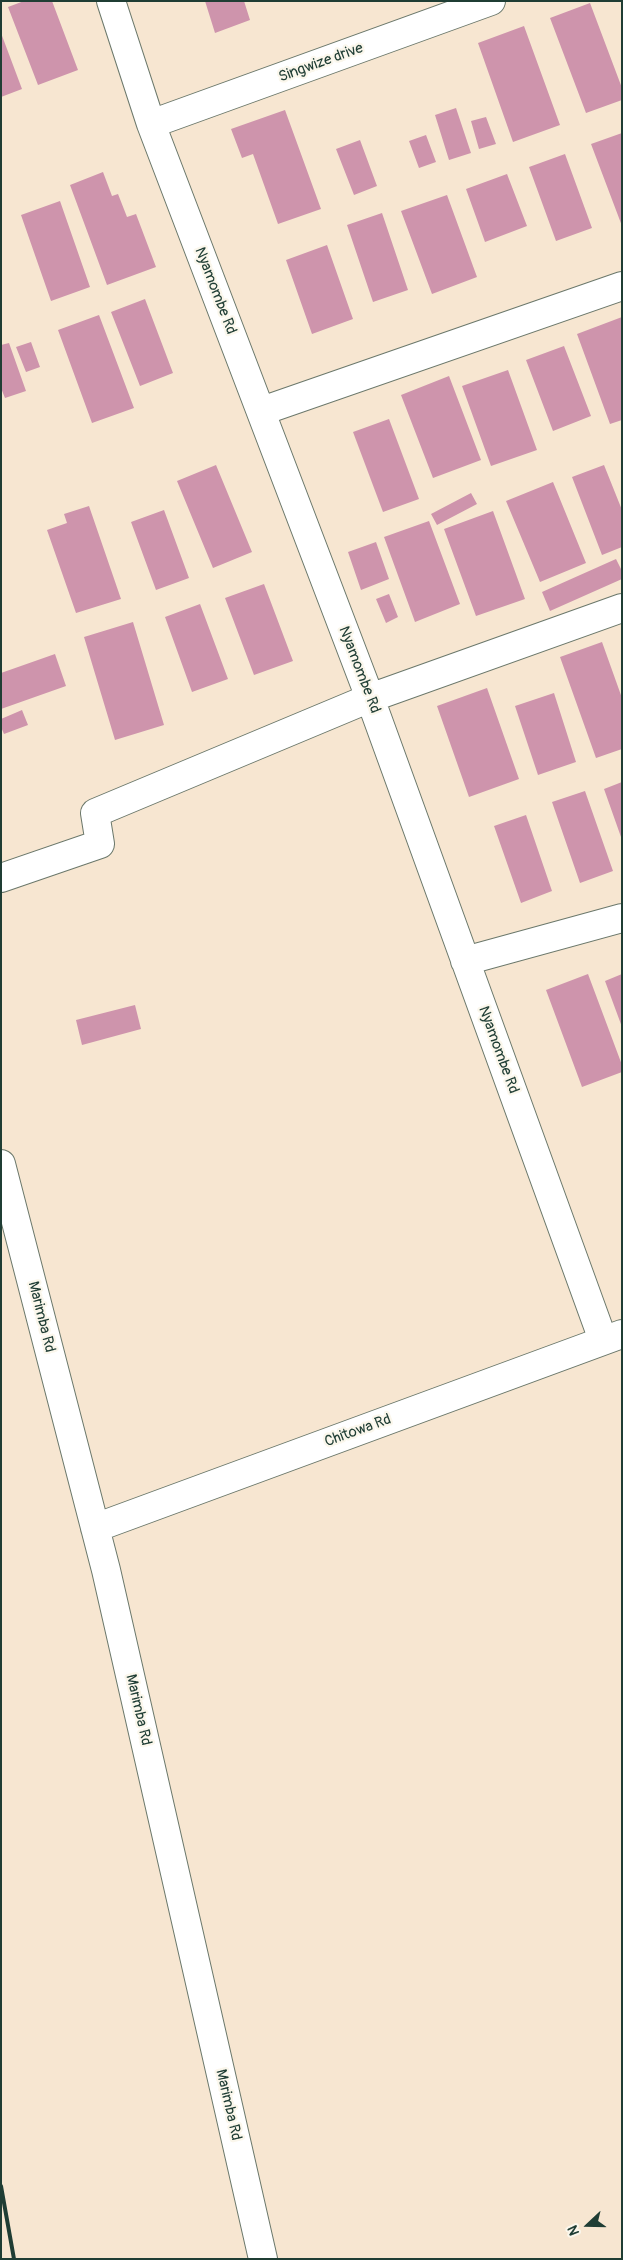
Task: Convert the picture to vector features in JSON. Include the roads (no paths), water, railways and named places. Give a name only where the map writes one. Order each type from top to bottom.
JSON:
[{"type":"street","name":"Nyamombe Rd","points":[[111,1],[151,124],[370,698],[465,960],[612,1337]]},
{"type":"street","name":"Singwize drive","points":[[151,124],[491,1]]},
{"type":"street","points":[[262,411],[622,286]]},
{"type":"street","points":[[1,878],[100,844],[95,813],[370,698],[622,608]]},
{"type":"street","points":[[465,960],[622,918]]},
{"type":"street","name":"Marimba Rd","points":[[1,1164],[95,1528],[263,2259]]},
{"type":"street","name":"Chitowa Rd","points":[[95,1528],[612,1337]]},
{"type":"railway","points":[[1,2186],[14,2259]]}]
